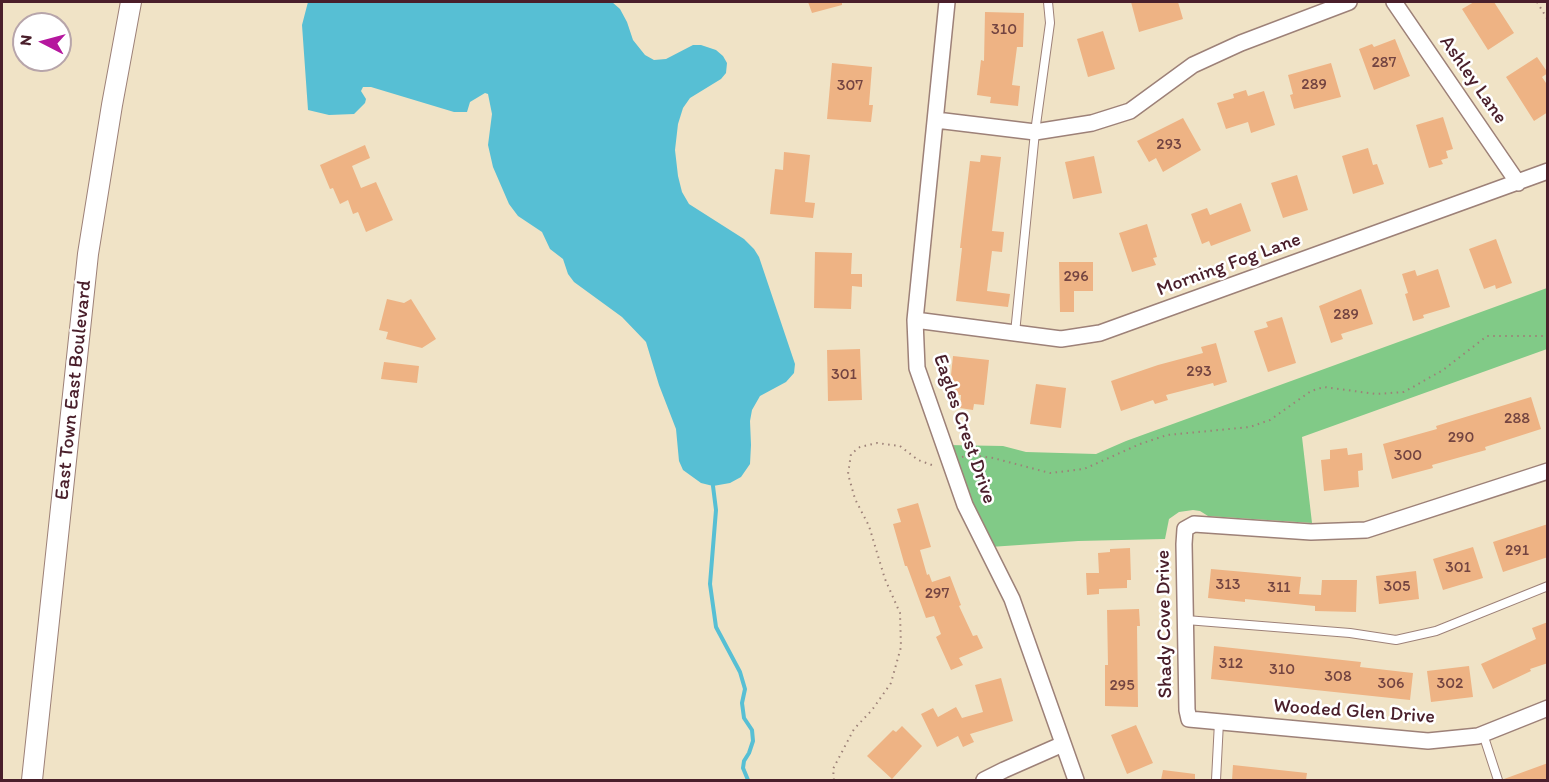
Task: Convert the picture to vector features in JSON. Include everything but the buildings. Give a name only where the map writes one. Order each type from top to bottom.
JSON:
[{"type":"street","name":"East Town East Boulevard","points":[[33,780],[88,254],[131,2]]},
{"type":"street","name":"Eagles Crest Drive","points":[[947,2],[915,320],[917,368],[965,505],[1012,600],[1076,780]]},
{"type":"street","points":[[936,120],[1035,132],[1092,123],[1130,111],[1193,65],[1241,43],[1349,2]]},
{"type":"street","name":"Ashley Lane","points":[[1394,2],[1518,183]]},
{"type":"street","name":"Morning Fog Lane","points":[[915,320],[1060,339],[1100,333],[1548,171]]},
{"type":"street","name":"Shady Cove Drive","points":[[1189,719],[1187,710],[1185,529],[1194,524],[1311,532],[1366,530],[1548,471]]},
{"type":"street","name":"Wooded Glen Drive","points":[[1189,719],[1428,741],[1478,736],[1548,708]]},
{"type":"street","points":[[984,780],[1063,744]]},
{"type":"lane","points":[[1015,333],[1035,132],[1050,23],[1048,2]]},
{"type":"lane","points":[[1186,620],[1350,633],[1396,640],[1436,631],[1548,586]]},
{"type":"lane","points":[[1216,780],[1219,722]]},
{"type":"lane","points":[[1484,734],[1498,780]]},
{"type":"path","points":[[1537,2],[1548,20]]},
{"type":"path","points":[[834,780],[833,769],[854,729],[872,710],[891,683],[902,647],[900,613],[885,579],[869,526],[855,499],[848,474],[851,454],[860,447],[877,443],[900,446],[918,460],[932,465],[969,455],[1015,463],[1050,473],[1084,469],[1140,444],[1167,435],[1250,427],[1270,420],[1311,391],[1324,387],[1376,394],[1404,392],[1443,370],[1487,336],[1548,336]]},
{"type":"green space","points":[[1547,288],[1547,349],[1302,437],[1312,523],[1208,516],[1193,510],[1179,512],[1169,519],[1165,539],[1078,541],[990,547],[947,445],[1003,446],[1026,452],[1096,454],[1126,441]]},
{"type":"water","points":[[308,2],[612,2],[620,9],[633,40],[645,55],[654,60],[666,59],[693,45],[716,50],[723,56],[727,63],[726,73],[721,79],[690,98],[683,108],[678,124],[675,150],[678,176],[682,192],[689,204],[744,239],[759,257],[795,364],[794,373],[786,382],[760,396],[752,410],[750,464],[741,477],[730,483],[713,486],[701,483],[683,470],[679,461],[676,429],[646,342],[622,317],[574,282],[568,274],[563,259],[550,249],[542,232],[518,216],[509,204],[493,167],[488,145],[492,114],[488,94],[485,93],[470,102],[467,112],[454,112],[371,87],[363,87],[361,91],[366,99],[365,103],[354,114],[329,115],[308,110],[302,25]]},
{"type":"waterway","points":[[713,486],[716,510],[710,584],[716,627],[740,672],[745,689],[742,703],[744,718],[752,730],[753,741],[743,768],[748,780]]}]
